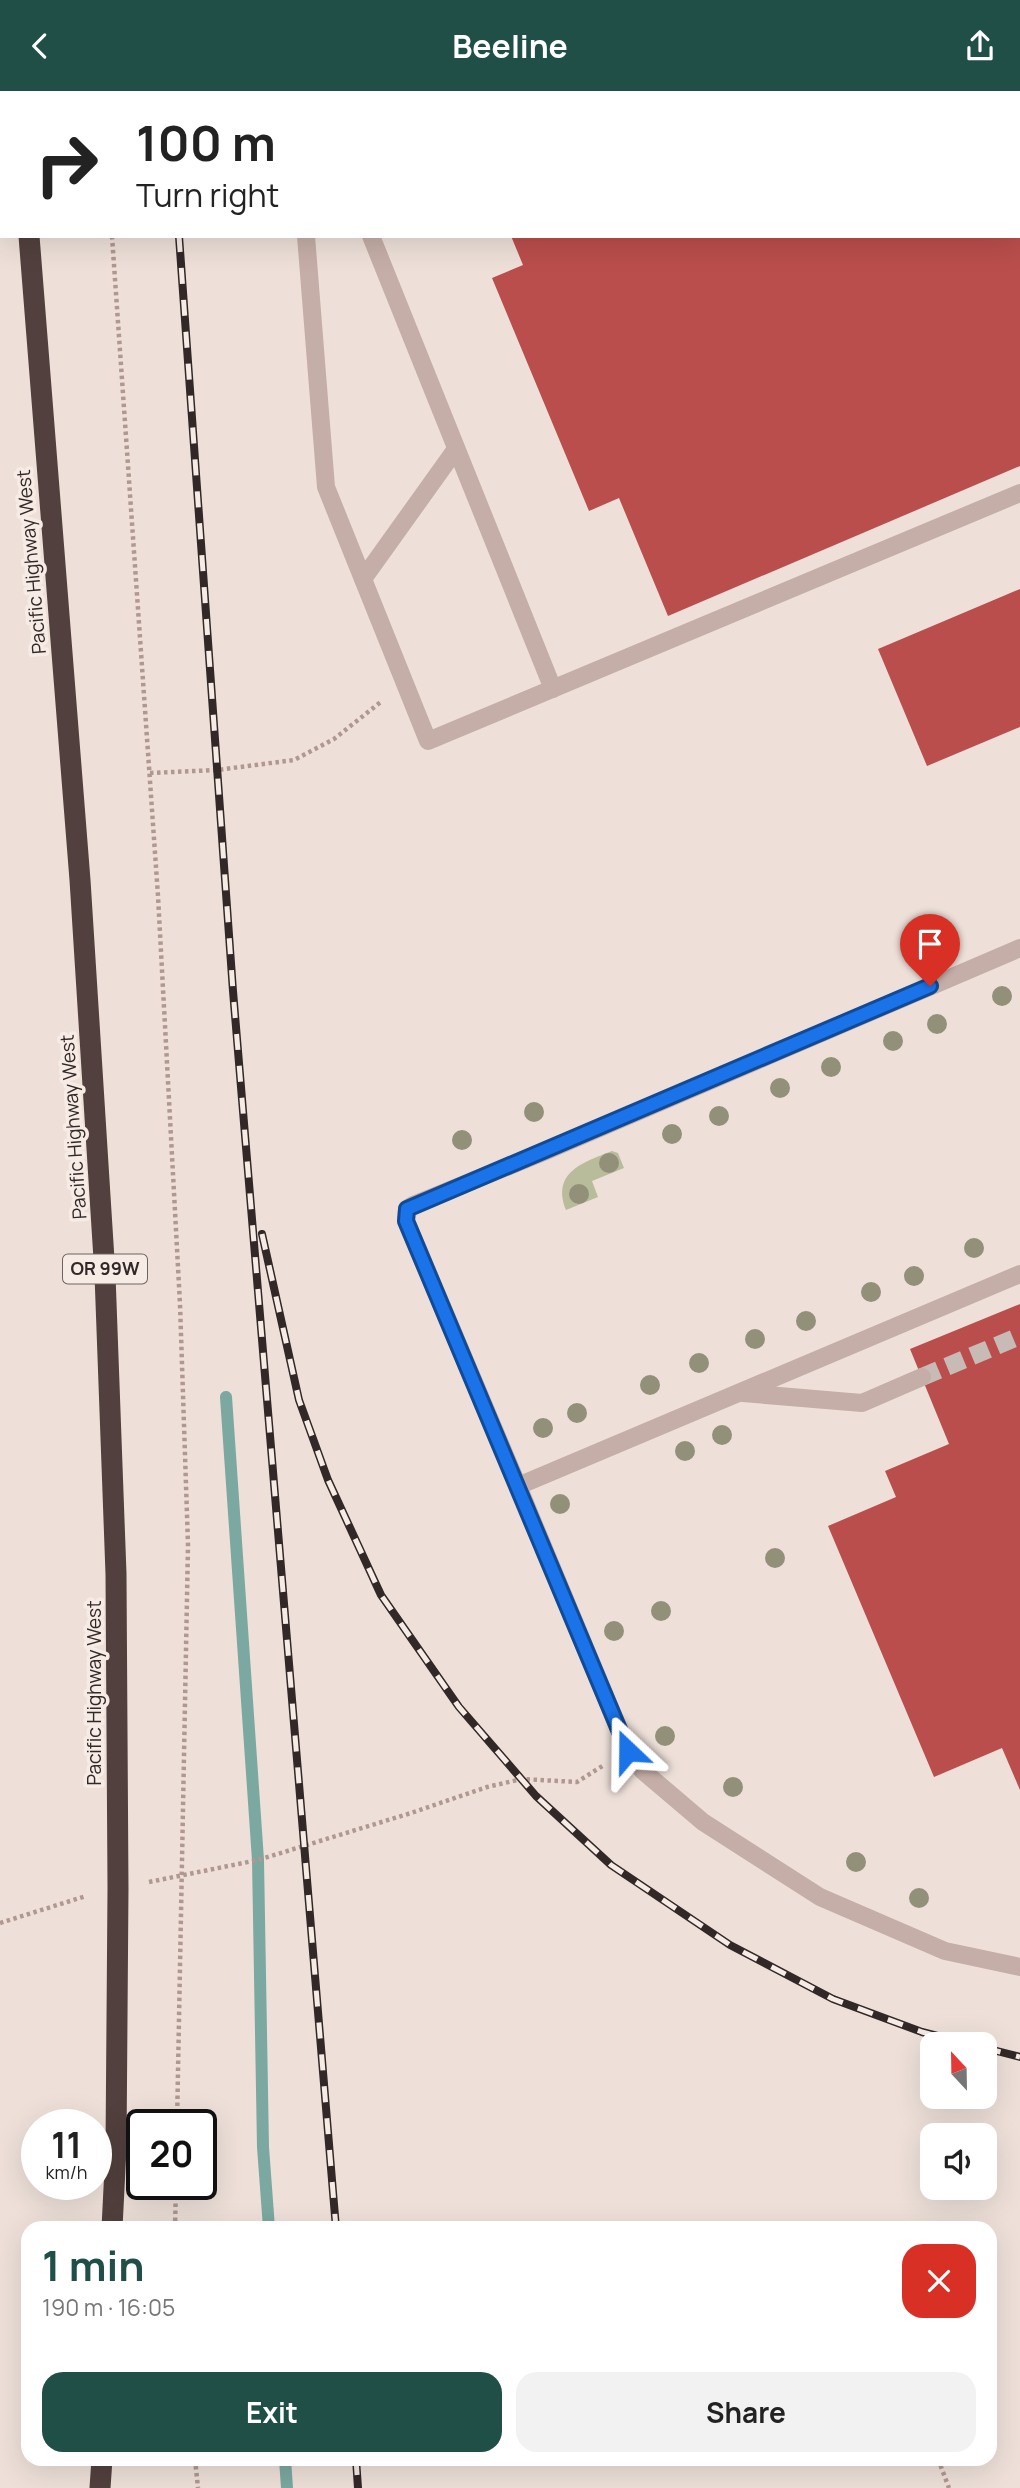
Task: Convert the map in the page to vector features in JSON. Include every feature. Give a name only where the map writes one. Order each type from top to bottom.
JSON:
[{"type":"highway","name":"Pacific Highway West","points":[[29,238],[80,880],[105,1275],[116,1574],[118,1888],[113,2221]]},
{"type":"highway","points":[[100,2488],[102,2466]]},
{"type":"lane","points":[[306,238],[326,487],[428,741],[1020,493]]},
{"type":"lane","points":[[372,238],[552,689]]},
{"type":"lane","points":[[363,579],[456,449]]},
{"type":"lane","points":[[1020,948],[407,1209],[406,1221],[628,1751],[643,1771],[703,1822],[820,1897],[945,1951],[1020,1967]]},
{"type":"lane","points":[[518,1486],[1020,1275]]},
{"type":"lane","points":[[740,1393],[862,1403],[922,1377]]},
{"type":"path","points":[[112,238],[150,773],[180,1304],[188,1545],[177,2109]]},
{"type":"path","points":[[150,773],[217,771],[294,760],[334,739],[405,684]]},
{"type":"path","points":[[0,1923],[70,1900],[118,1888],[258,1860],[411,1814],[487,1787],[522,1779],[577,1782],[628,1751]]},
{"type":"path","points":[[175,2221],[176,2200]]},
{"type":"path","points":[[196,2466],[198,2488]]},
{"type":"path","points":[[941,2466],[949,2488]]},
{"type":"green space","points":[[612,1151],[618,1153],[624,1168],[592,1181],[598,1197],[566,1210],[563,1186],[573,1170]]},
{"type":"building","points":[[512,238],[1020,238],[1020,466],[668,616],[619,498],[589,511],[492,278],[523,265]]},
{"type":"building","points":[[1020,589],[1020,727],[927,766],[878,649]]},
{"type":"building","points":[[1020,1304],[1020,1790],[1002,1748],[934,1777],[828,1526],[896,1497],[885,1471],[949,1444],[910,1349]]},
{"type":"waterway","points":[[226,1397],[258,1860],[263,2147],[268,2221]]},
{"type":"waterway","points":[[285,2466],[287,2488]]},
{"type":"tunnel","points":[[922,1377],[1020,1336]]},
{"type":"railway","points":[[179,238],[233,991],[335,2221]]},
{"type":"railway","points":[[262,1234],[299,1400],[328,1480],[381,1595],[459,1707],[536,1796],[611,1865],[730,1945],[833,1999],[922,2032]]},
{"type":"railway","points":[[998,2051],[1020,2057]]},
{"type":"railway","points":[[356,2466],[358,2488]]},
{"type":"route","points":[[628,1751],[406,1221],[407,1209],[930,986]]}]
